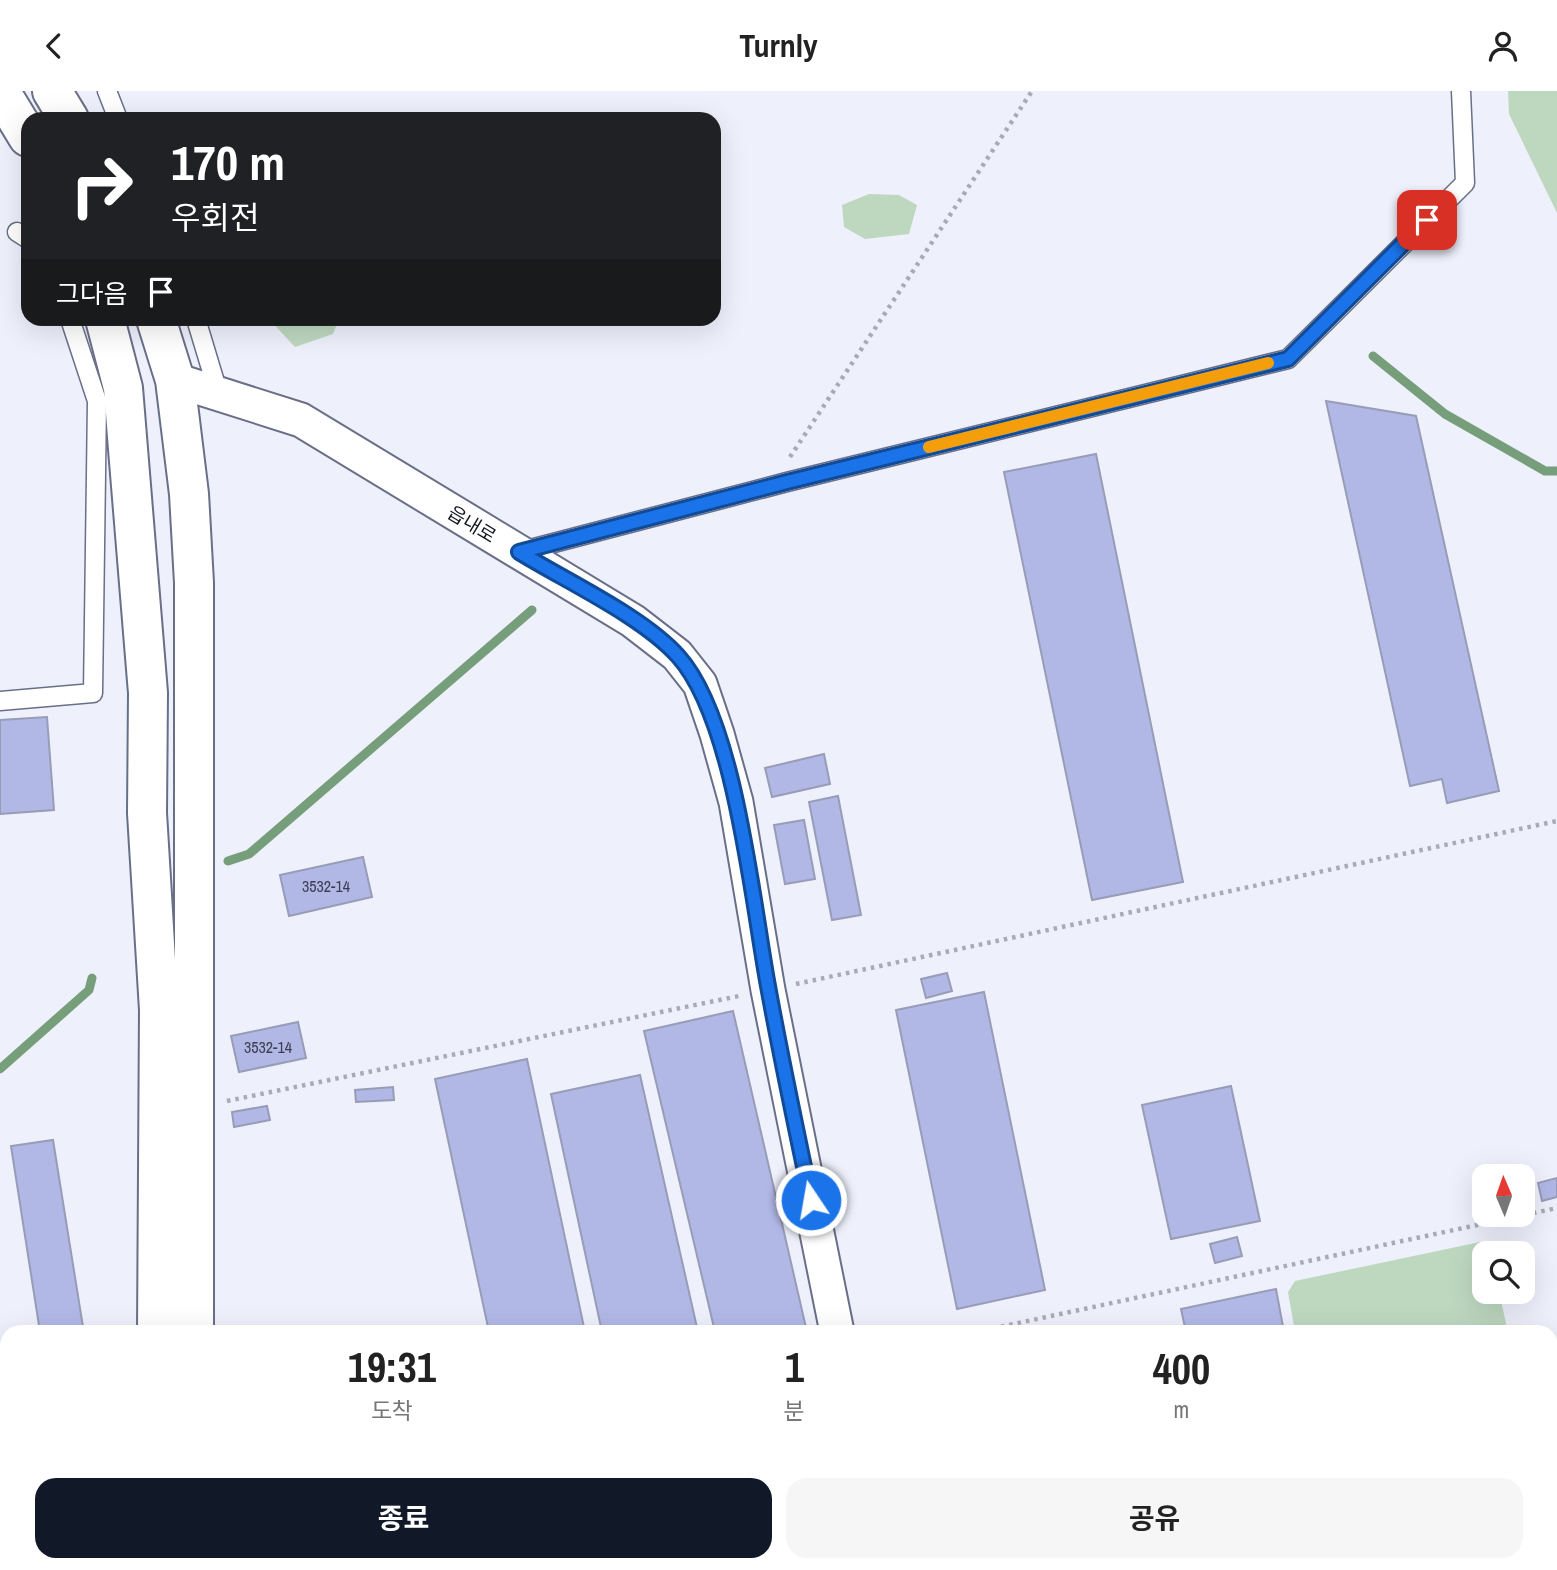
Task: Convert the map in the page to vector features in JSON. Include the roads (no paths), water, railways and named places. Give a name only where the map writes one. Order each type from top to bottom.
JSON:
[{"type":"street","points":[[0,91],[21,126]]},
{"type":"street","points":[[52,91],[65,112]]},
{"type":"street","points":[[107,326],[123,387],[148,693],[147,813],[159,1010],[156,1325]]},
{"type":"street","points":[[158,326],[175,380],[189,494],[194,583],[194,1325]]},
{"type":"street","points":[[123,387],[175,380]]},
{"type":"street","name":"읍내로","points":[[175,380],[301,420],[634,621],[677,655],[700,684],[736,801],[768,990],[836,1325]]},
{"type":"lane","points":[[107,91],[115,112]]},
{"type":"lane","points":[[519,552],[787,482],[1288,359],[1465,183],[1461,91]]},
{"type":"lane","points":[[0,701],[93,693],[97,401],[72,326]]},
{"type":"lane","points":[[199,326],[218,393]]},
{"type":"waterway","points":[[1373,356],[1445,414],[1545,471],[1557,471]]},
{"type":"waterway","points":[[228,861],[249,854],[532,610]]},
{"type":"waterway","points":[[0,1069],[89,990],[92,978]]}]
